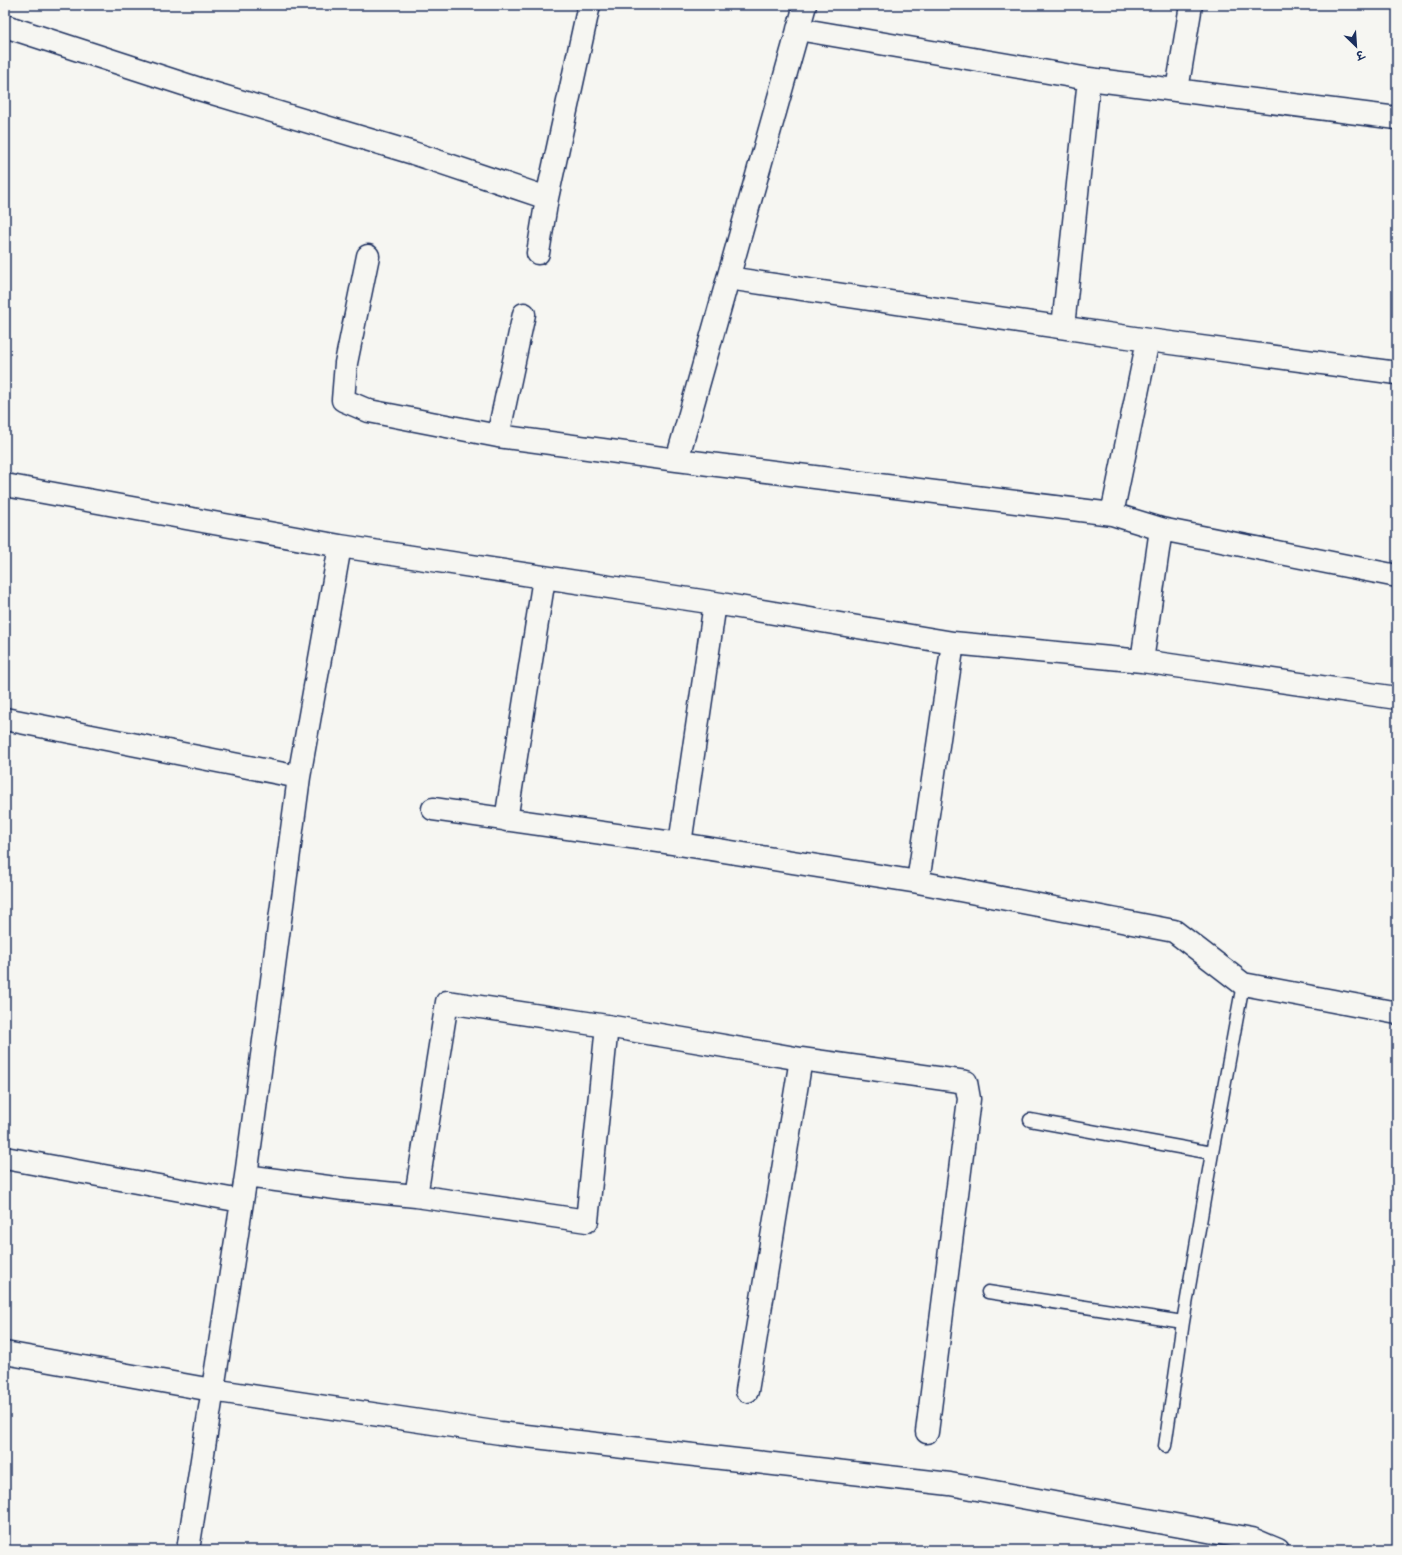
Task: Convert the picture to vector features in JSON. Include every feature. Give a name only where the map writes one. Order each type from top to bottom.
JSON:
[{"type":"street","points":[[538,253],[547,198],[589,5]]},
{"type":"street","points":[[677,460],[805,5]]},
{"type":"street","points":[[1177,90],[1191,5]]},
{"type":"street","points":[[5,26],[199,89],[413,153],[547,198]]},
{"type":"street","points":[[798,29],[1089,79],[1397,118]]},
{"type":"street","points":[[1064,327],[1089,79]]},
{"type":"street","points":[[368,256],[346,363],[343,400],[369,411],[498,436],[677,460],[1112,514],[1161,529],[1397,576]]},
{"type":"street","points":[[728,278],[1148,340],[1397,373]]},
{"type":"street","points":[[498,436],[524,314]]},
{"type":"street","points":[[1112,514],[1148,340]]},
{"type":"street","points":[[5,485],[340,546],[715,603],[953,643],[1142,661],[1397,698]]},
{"type":"street","points":[[1142,661],[1161,529]]},
{"type":"street","points":[[188,1550],[246,1176],[299,777],[340,546]]},
{"type":"street","points":[[506,820],[544,578]]},
{"type":"street","points":[[680,844],[715,603]]},
{"type":"street","points":[[918,882],[953,643]]},
{"type":"street","points":[[5,719],[299,777]]},
{"type":"street","points":[[433,809],[680,844],[918,882],[1174,931],[1243,984],[1397,1013]]},
{"type":"street","points":[[416,1196],[447,1002],[607,1026],[801,1059],[966,1082],[968,1099],[927,1432]]},
{"type":"street","points":[[246,1176],[343,1189],[416,1196],[587,1221],[607,1026]]},
{"type":"street","points":[[747,1391],[801,1059]]},
{"type":"street","points":[[5,1158],[241,1201]]},
{"type":"street","points":[[5,1353],[212,1390],[500,1433],[950,1484],[1252,1539],[1278,1550]]},
{"type":"lane","points":[[1165,1446],[1183,1322],[1243,984]]},
{"type":"lane","points":[[1030,1120],[1212,1153]]},
{"type":"lane","points":[[988,1292],[1183,1322]]}]
